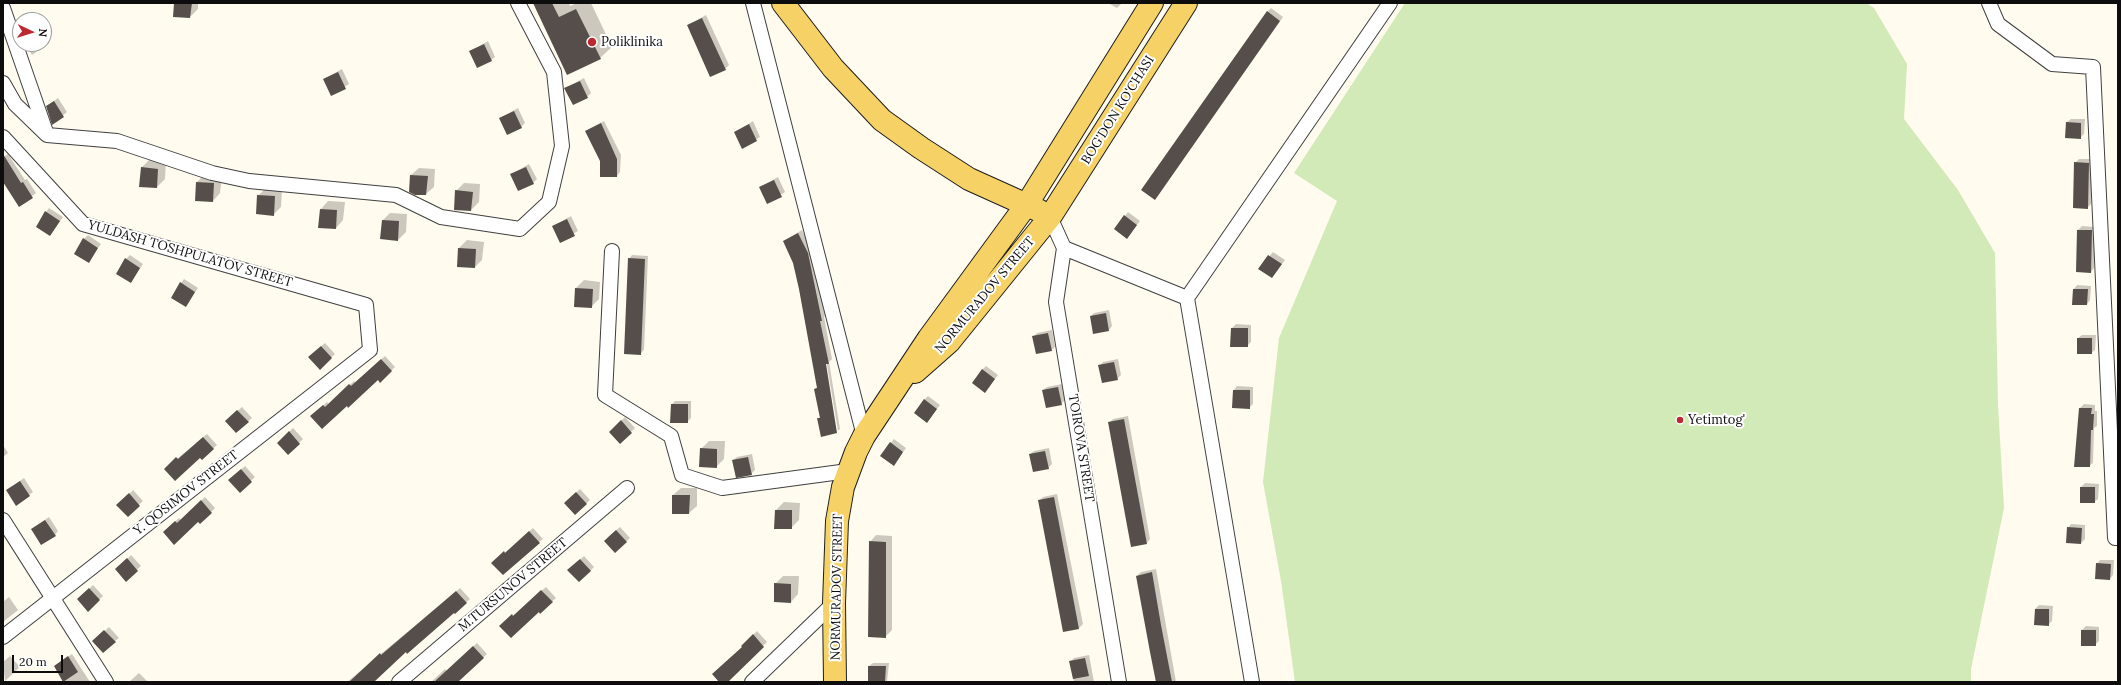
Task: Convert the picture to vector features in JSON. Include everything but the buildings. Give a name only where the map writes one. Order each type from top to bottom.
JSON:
[{"type":"main road","points":[[783,3],[833,68],[882,120],[921,148],[969,179],[1027,204],[1050,217]]},
{"type":"main road","name":"BOG'DON KO'CHASI","points":[[1027,204],[1152,3]]},
{"type":"main road","name":"BOG'DON KO'CHASI","points":[[1050,217],[1186,3]]},
{"type":"main road","name":"NORMURADOV STREET","points":[[835,682],[834,603],[836,520],[848,471],[864,436],[896,387],[929,338],[1027,204]]},
{"type":"main road","name":"NORMURADOV STREET","points":[[896,387],[949,342],[1050,217]]},
{"type":"street","points":[[3,83],[15,104],[47,135],[117,141],[212,172],[250,181],[396,195],[441,217],[520,229],[549,202],[562,146],[554,72],[518,3]]},
{"type":"street","points":[[753,3],[864,436]]},
{"type":"street","points":[[1252,682],[1187,298],[1390,3]]},
{"type":"street","points":[[1990,3],[1998,24],[2052,64],[2093,67],[2115,538],[2118,538]]},
{"type":"street","points":[[3,8],[47,135]]},
{"type":"street","name":"YULDASH TOSHPULATOV STREET","points":[[3,137],[83,224],[366,306],[370,350]]},
{"type":"street","points":[[1050,217],[1064,248],[1187,298]]},
{"type":"street","name":"TOIROVA STREET","points":[[1064,248],[1056,302],[1119,682]]},
{"type":"street","points":[[612,251],[605,395],[671,436],[682,475],[722,488],[848,471]]},
{"type":"street","name":"Y. QOSIMOV STREET","points":[[3,637],[370,350]]},
{"type":"street","name":"M.TURSUNOV STREET","points":[[399,682],[627,488]]},
{"type":"street","points":[[3,520],[106,682]]},
{"type":"street","points":[[752,682],[834,603]]},
{"type":"green space","points":[[1405,3],[1866,3],[1874,8],[1907,64],[1904,119],[1958,190],[1995,253],[1998,405],[2004,508],[1971,669],[1971,682],[1295,682],[1281,581],[1263,482],[1279,338],[1337,201],[1294,173]]},
{"type":"place","name":"Poliklinika","points":[[592,42]]},
{"type":"place","name":"Yetimtog'","points":[[1680,420]]}]
